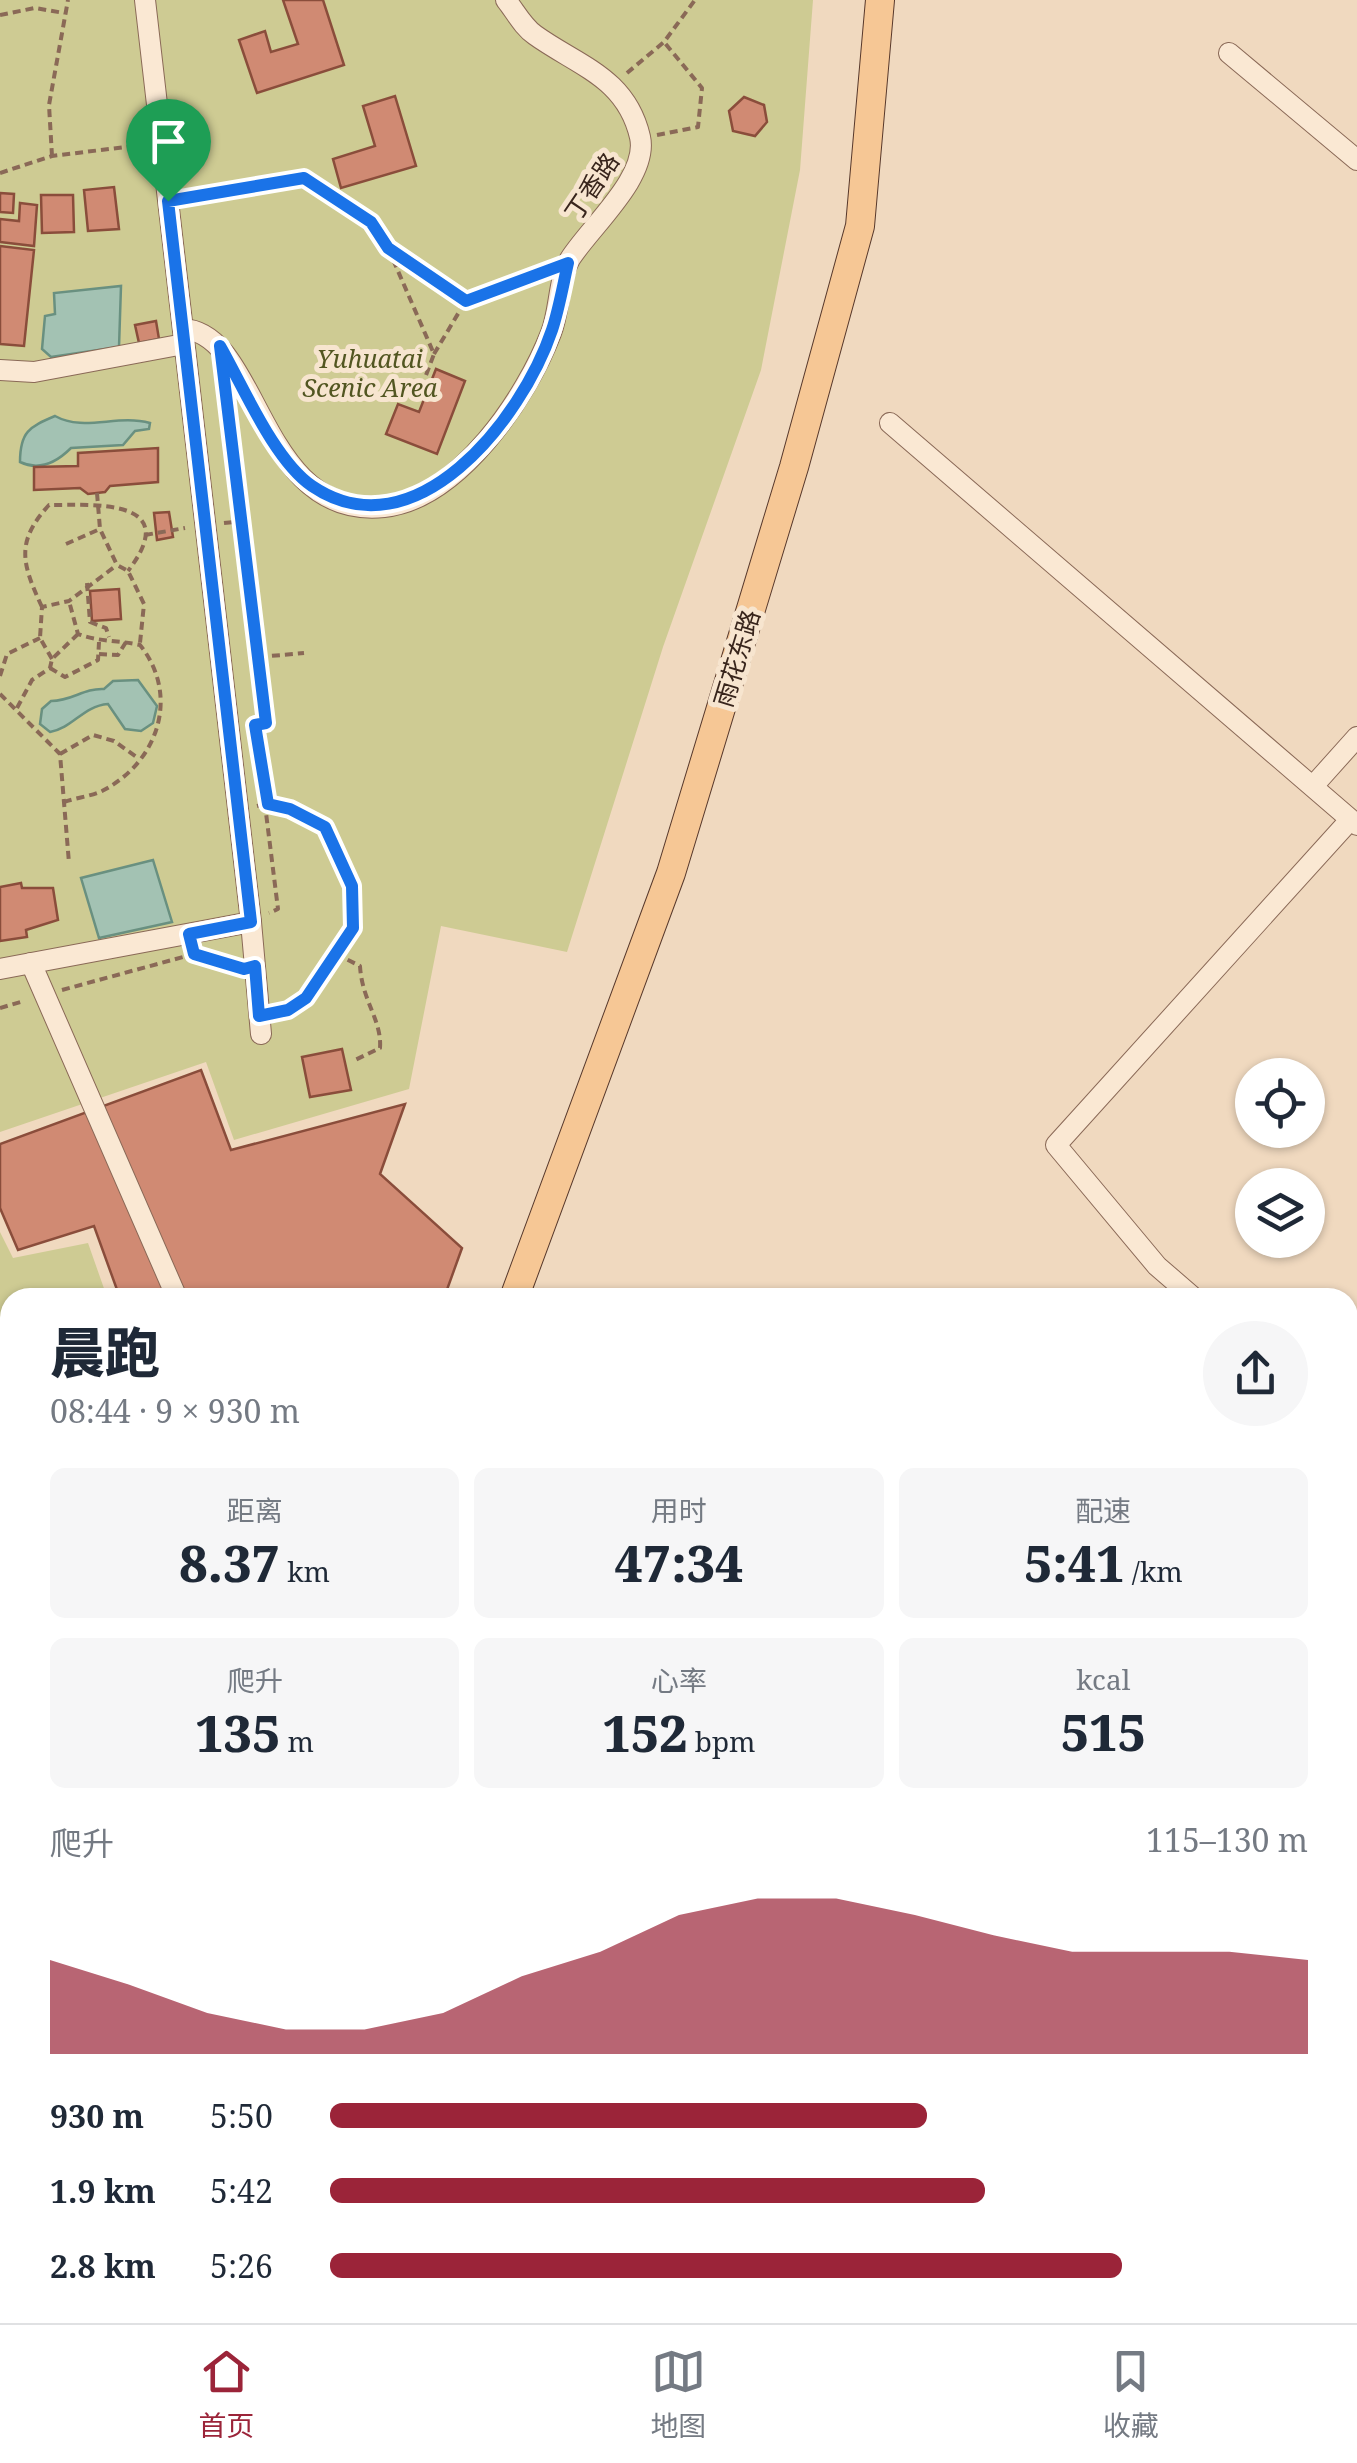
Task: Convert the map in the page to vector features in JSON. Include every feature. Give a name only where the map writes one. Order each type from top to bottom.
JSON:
[{"type":"main road","name":"雨花东路","points":[[518,1288],[671,873],[799,449],[860,226],[880,0]]},
{"type":"street","points":[[145,0],[260,1025]]},
{"type":"street","name":"丁香路","points":[[184,336],[202,330],[220,346],[285,459],[310,485],[346,505],[386,507],[426,491],[467,462],[510,414],[552,332],[568,263],[640,162],[641,140],[632,115],[612,85],[591,66],[532,34],[506,0]]},
{"type":"street","points":[[1230,53],[1357,160]]},
{"type":"street","points":[[0,370],[34,372],[184,336]]},
{"type":"street","points":[[890,423],[1354,822],[1056,1145],[1157,1266],[1182,1288]]},
{"type":"street","points":[[1314,784],[1357,737]]},
{"type":"street","points":[[0,970],[192,944],[251,922]]},
{"type":"street","points":[[31,964],[172,1288]]},
{"type":"path","points":[[52,156],[48,105],[68,0]]},
{"type":"path","points":[[612,85],[664,42],[695,0]]},
{"type":"path","points":[[0,15],[35,8],[65,14]]},
{"type":"path","points":[[641,140],[698,127],[702,88],[664,42]]},
{"type":"path","points":[[0,173],[52,156],[162,142]]},
{"type":"path","points":[[168,201],[304,178],[371,222],[388,248],[434,354]]},
{"type":"path","points":[[388,248],[466,301]]},
{"type":"path","points":[[417,399],[434,354],[466,301],[568,263]]},
{"type":"path","points":[[225,385],[266,723],[229,729]]},
{"type":"path","points":[[96,493],[100,530],[117,565],[128,570],[144,604],[140,645]]},
{"type":"path","points":[[52,659],[40,638],[42,607],[24,560],[28,528],[49,505],[124,506],[136,514],[145,535],[143,552],[128,570]]},
{"type":"path","points":[[145,535],[243,521]]},
{"type":"path","points":[[66,544],[100,530]]},
{"type":"path","points":[[42,607],[69,601],[117,565]]},
{"type":"path","points":[[87,584],[90,622],[106,628],[109,639]]},
{"type":"path","points":[[69,601],[78,634]]},
{"type":"path","points":[[64,802],[102,791],[139,759],[163,712],[162,687],[154,662],[140,645],[109,639],[98,642],[78,634]]},
{"type":"path","points":[[17,708],[32,680],[50,668],[52,659],[78,634]]},
{"type":"path","points":[[0,676],[6,654],[40,638]]},
{"type":"path","points":[[50,668],[66,677],[98,660],[98,642]]},
{"type":"path","points":[[98,654],[118,655],[126,642]]},
{"type":"path","points":[[259,657],[304,653]]},
{"type":"path","points":[[0,694],[17,708],[22,721],[60,754],[69,863]]},
{"type":"path","points":[[251,922],[278,909],[268,804],[255,725]]},
{"type":"path","points":[[60,754],[93,735],[114,741],[139,759]]},
{"type":"path","points":[[238,811],[268,804],[290,809],[325,827],[352,886],[353,928],[336,954],[306,998],[260,1025]]},
{"type":"path","points":[[0,1008],[192,944],[244,969],[255,966]]},
{"type":"path","points":[[336,954],[360,966],[362,994],[381,1029],[380,1048],[353,1062]]},
{"type":"green space","name":"Yuhuatai Scenic Area","points":[[0,0],[813,0],[800,170],[761,370],[663,647],[567,952],[441,926],[409,1089],[234,1140],[206,1062],[0,1132]]},
{"type":"green space","points":[[0,1232],[13,1258],[88,1243],[104,1288],[0,1288]]},
{"type":"shaded area","points":[[121,286],[119,347],[51,357],[42,349],[45,316],[55,314],[54,293]]},
{"type":"shaded area","points":[[55,416],[77,423],[150,423],[149,429],[135,431],[123,445],[71,448],[41,465],[20,462],[24,437]]},
{"type":"shaded area","points":[[138,680],[157,706],[153,723],[141,731],[125,729],[108,704],[58,730],[50,732],[40,724],[42,709],[51,701],[104,689],[113,681]]},
{"type":"shaded area","points":[[153,860],[172,922],[99,938],[81,878]]},
{"type":"building","points":[[283,0],[323,0],[344,65],[257,93],[239,40],[265,31],[271,52],[298,44]]},
{"type":"building","points":[[395,96],[416,166],[341,188],[333,159],[375,146],[363,106]]},
{"type":"building","points":[[744,97],[764,105],[767,122],[755,136],[733,131],[729,111]]},
{"type":"building","points":[[114,187],[119,229],[88,231],[84,190]]},
{"type":"building","points":[[0,193],[14,194],[13,213],[0,212]]},
{"type":"building","points":[[41,195],[73,195],[74,232],[42,233]]},
{"type":"building","points":[[20,203],[37,205],[34,246],[0,242],[0,219],[19,221]]},
{"type":"building","points":[[0,246],[34,250],[24,346],[0,344]]},
{"type":"building","points":[[156,321],[159,339],[139,343],[135,325]]},
{"type":"building","points":[[436,369],[465,381],[437,454],[386,434],[398,404],[419,412]]},
{"type":"building","points":[[158,448],[158,482],[110,486],[105,492],[88,494],[80,488],[34,490],[34,467],[78,466],[78,453]]},
{"type":"building","points":[[169,512],[173,537],[157,540],[154,513]]},
{"type":"building","points":[[119,589],[121,619],[92,621],[90,591]]},
{"type":"building","points":[[21,883],[22,888],[53,888],[58,920],[26,930],[27,937],[0,941],[0,887]]},
{"type":"building","points":[[342,1049],[351,1090],[310,1097],[302,1057]]},
{"type":"building","points":[[201,1070],[231,1150],[405,1104],[380,1174],[462,1248],[448,1288],[116,1288],[94,1226],[18,1250],[0,1208],[0,1144]]},
{"type":"route","points":[[304,178],[371,222],[388,248],[466,301],[568,263],[552,332],[510,414],[467,462],[426,491],[386,507],[346,505],[310,485],[285,459],[220,346],[266,723],[255,725],[268,804],[290,809],[325,827],[352,886],[353,928],[306,998],[288,1010],[259,1016],[255,966],[244,969],[194,954],[189,934],[251,922],[168,201],[304,178]]}]
